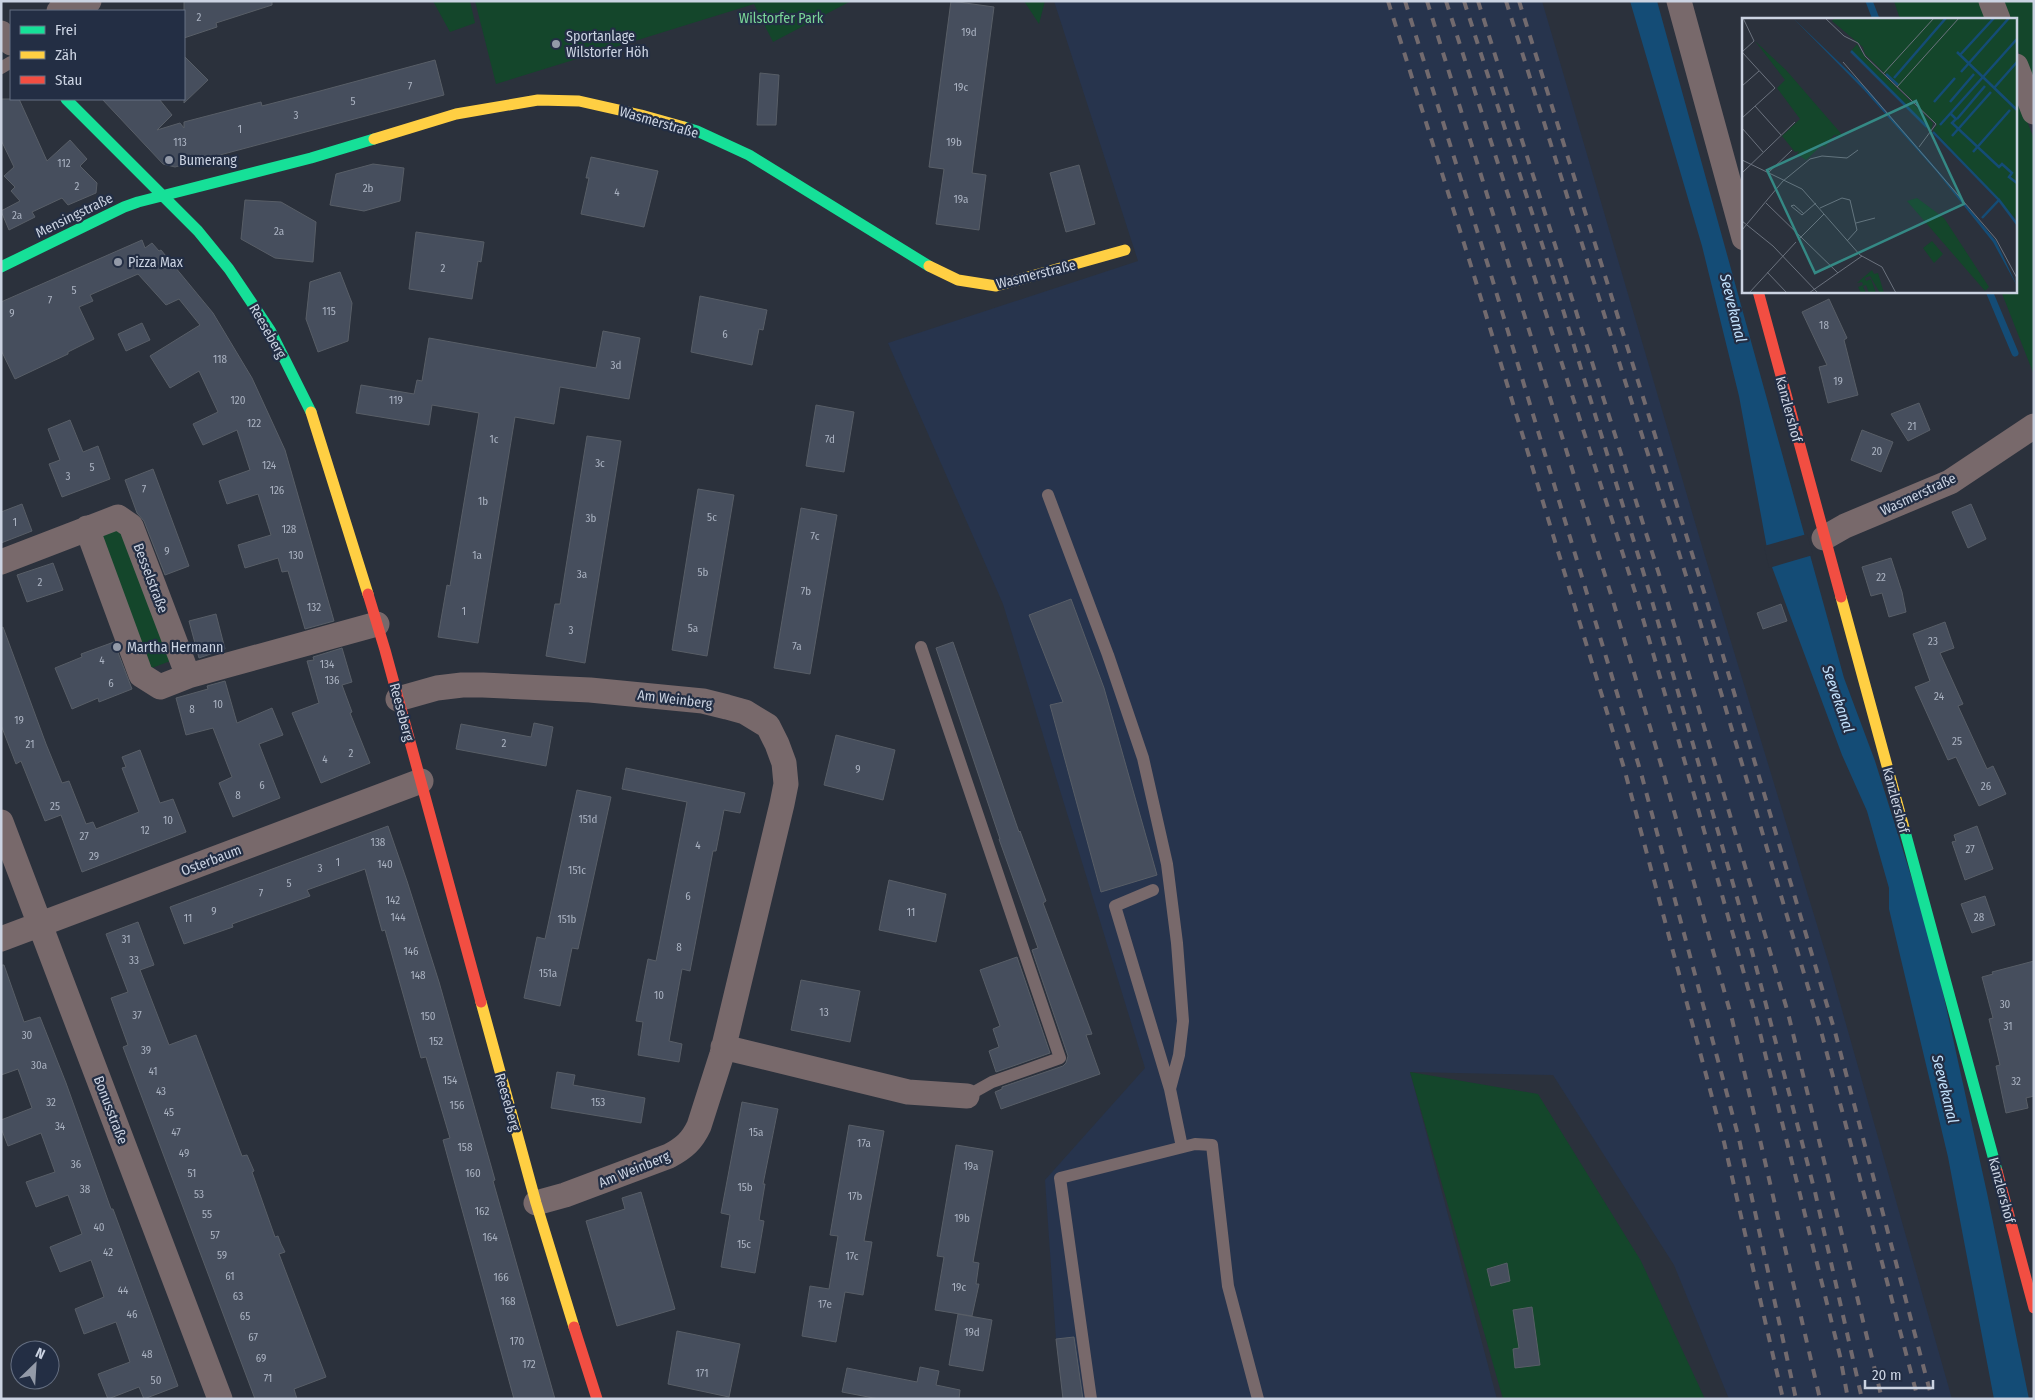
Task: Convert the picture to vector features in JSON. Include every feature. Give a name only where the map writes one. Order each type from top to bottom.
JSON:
[{"type":"street","points":[[62,10],[89,1]]},
{"type":"street","points":[[1679,1],[1742,231]]},
{"type":"street","points":[[1991,1],[1998,18]]},
{"type":"street","points":[[2018,71],[2034,112]]},
{"type":"street","name":"Reeseberg","points":[[67,100],[200,234],[242,286],[301,388],[313,417],[377,624],[536,1203],[597,1399]]},
{"type":"street","name":"Wasmerstraße","points":[[162,196],[311,158],[456,114],[538,100],[579,102],[641,115],[697,131],[749,155],[931,267],[958,280],[996,286],[1125,250]]},
{"type":"street","name":"Mensingstraße","points":[[1,267],[124,207],[162,196]]},
{"type":"street","name":"Kanzlershof","points":[[1758,292],[2034,1308]]},
{"type":"street","name":"Wasmerstraße","points":[[1824,538],[1845,526],[1950,482],[2034,426]]},
{"type":"street","name":"Besselstraße","points":[[1,562],[118,517],[131,526],[188,676]]},
{"type":"street","points":[[86,528],[140,674],[160,687],[188,676],[377,624]]},
{"type":"street","name":"Am Weinberg","points":[[398,699],[437,688],[462,684],[590,690],[703,701],[744,712],[768,726],[784,763],[786,784],[723,1047],[694,1137],[685,1147],[646,1165],[565,1195],[536,1203]]},
{"type":"street","name":"Osterbaum","points":[[1,939],[421,781]]},
{"type":"street","name":"Bonusstraße","points":[[1,822],[220,1399]]},
{"type":"street","points":[[723,1047],[908,1092],[967,1096]]},
{"type":"lane","points":[[1,68],[8,42]]},
{"type":"lane","points":[[1048,495],[1108,655],[1142,758],[1167,864],[1177,943],[1183,1021],[1179,1055],[1170,1089]]},
{"type":"lane","points":[[921,647],[1060,1058],[992,1082],[967,1096]]},
{"type":"lane","points":[[1153,890],[1115,906],[1170,1089],[1182,1147]]},
{"type":"lane","points":[[1091,1399],[1060,1178],[1195,1144],[1212,1145],[1228,1286],[1258,1399]]},
{"type":"shaded area","points":[[1054,1],[1542,1],[1704,553],[1831,971],[1952,1399],[1729,1399],[1674,1265],[1553,1075],[1410,1072],[1497,1399],[1063,1399],[1056,1339],[1045,1180],[1145,1068],[1003,604],[888,343],[1138,261]]},
{"type":"green space","points":[[433,1],[470,1],[475,23],[450,32]]},
{"type":"green space","name":"Sportanlage Wilstorfer Höh","points":[[475,1],[851,1],[773,42],[754,4],[496,84]]},
{"type":"green space","points":[[1024,1],[1045,1],[1039,24]]},
{"type":"green space","points":[[1894,1],[1981,1],[1987,18],[1900,18]]},
{"type":"green space","points":[[2000,1],[2034,1],[2034,94],[2018,50],[2018,18],[2007,18]]},
{"type":"green space","points":[[2018,98],[2034,139],[2034,375],[2001,292],[2018,292]]},
{"type":"green space","points":[[124,526],[173,660],[144,671],[95,537]]},
{"type":"green space","points":[[1410,1072],[1538,1094],[1641,1261],[1705,1399],[1503,1399]]},
{"type":"water","name":"Seevekanal","points":[[1630,1],[1657,1],[1844,678],[1875,761],[1932,943],[1987,1193],[2029,1399],[1994,1399],[1948,1157],[1889,909],[1889,888],[1867,811],[1842,755],[1769,559],[1739,396],[1702,246]]},
{"type":"pier","points":[[1807,534],[1813,555],[1769,568],[1764,546]]},
{"type":"building","points":[[184,1],[272,1],[272,5],[216,23],[217,27],[185,38]]},
{"type":"building","points":[[951,1],[994,7],[972,173],[986,175],[979,230],[936,224],[944,169],[929,167]]},
{"type":"building","points":[[185,57],[208,80],[184,103],[185,100]]},
{"type":"building","points":[[435,60],[444,95],[175,167],[163,164],[103,100],[160,100],[172,115],[157,130],[180,123],[184,128],[184,122],[261,102],[262,106]]},
{"type":"building","points":[[760,73],[779,75],[776,125],[757,125]]},
{"type":"building","points":[[1,99],[19,100],[47,161],[70,140],[87,159],[80,166],[97,183],[96,193],[68,205],[62,198],[32,212],[35,217],[9,230],[1,211],[20,201],[11,191],[15,187],[4,176],[14,167],[1,140]]},
{"type":"building","points":[[591,157],[658,171],[644,227],[581,214],[589,178],[586,178]]},
{"type":"building","points":[[373,164],[404,168],[400,201],[364,211],[330,205],[336,174]]},
{"type":"building","points":[[1079,165],[1095,224],[1066,232],[1050,173]]},
{"type":"building","points":[[245,200],[281,202],[316,222],[313,262],[275,258],[241,239]]},
{"type":"building","points":[[416,232],[484,242],[481,262],[478,261],[472,299],[409,289]]},
{"type":"building","points":[[142,240],[145,248],[152,243],[159,251],[161,250],[213,313],[252,378],[285,450],[334,621],[305,629],[288,571],[282,572],[278,558],[245,568],[238,545],[271,535],[258,494],[227,504],[219,481],[250,470],[237,430],[203,445],[193,424],[218,412],[199,371],[170,388],[150,356],[200,325],[179,299],[166,305],[138,274],[90,295],[93,301],[79,307],[94,339],[68,352],[68,354],[15,379],[1,350],[1,302]]},
{"type":"building","points":[[340,272],[352,303],[348,341],[318,352],[306,319],[310,282]]},
{"type":"building","points":[[700,296],[767,310],[763,330],[759,329],[752,365],[691,352]]},
{"type":"building","points":[[1829,299],[1847,338],[1844,340],[1858,395],[1828,403],[1819,367],[1827,365],[1802,312]]},
{"type":"building","points":[[142,323],[150,340],[126,351],[118,334]]},
{"type":"building","points":[[603,331],[640,338],[629,399],[560,387],[554,424],[515,417],[478,643],[438,637],[447,585],[450,586],[479,413],[432,405],[429,425],[356,413],[361,385],[414,394],[417,380],[422,381],[429,338],[596,368]]},
{"type":"building","points":[[1919,403],[1930,430],[1908,441],[1891,414]]},
{"type":"building","points":[[816,405],[854,412],[844,472],[806,466]]},
{"type":"building","points":[[70,420],[83,452],[98,446],[110,479],[62,497],[49,464],[60,460],[48,429]]},
{"type":"building","points":[[1862,430],[1893,442],[1881,472],[1851,460]]},
{"type":"building","points":[[587,436],[621,441],[585,663],[546,656],[555,604],[560,604]]},
{"type":"building","points":[[153,469],[189,566],[165,575],[144,521],[137,513],[125,480]]},
{"type":"building","points":[[698,489],[734,495],[707,656],[672,650]]},
{"type":"building","points":[[22,504],[32,531],[1,543],[1,512]]},
{"type":"building","points":[[1971,504],[1986,539],[1968,548],[1952,512]]},
{"type":"building","points":[[801,508],[837,515],[810,674],[774,668]]},
{"type":"building","points":[[1891,558],[1906,612],[1889,617],[1882,593],[1871,596],[1862,567]]},
{"type":"building","points":[[53,563],[63,590],[27,602],[17,575]]},
{"type":"building","points":[[1071,599],[1104,688],[1157,875],[1101,892],[1050,705],[1063,702],[1029,615]]},
{"type":"building","points":[[1781,604],[1787,621],[1763,629],[1757,613]]},
{"type":"building","points":[[216,614],[225,649],[199,658],[189,621]]},
{"type":"building","points":[[1945,622],[1954,648],[1940,653],[1963,704],[1958,706],[1987,769],[1993,766],[2006,794],[1979,806],[1956,757],[1948,760],[1915,687],[1930,681],[1913,634]]},
{"type":"building","points":[[3,627],[62,783],[69,781],[86,824],[93,822],[96,829],[139,812],[122,768],[126,767],[122,757],[140,750],[160,803],[173,799],[186,832],[82,872],[61,815],[45,821],[21,761],[16,764],[1,725],[1,628]]},
{"type":"building","points":[[114,642],[132,689],[99,702],[98,698],[72,709],[55,668],[82,657],[81,654]]},
{"type":"building","points":[[953,642],[1019,832],[1046,901],[1043,903],[1092,1034],[1086,1035],[1100,1074],[1001,1109],[995,1092],[1002,1089],[1002,1087],[1063,1066],[1068,1056],[1032,950],[1038,948],[999,839],[936,648]]},
{"type":"building","points":[[342,648],[352,682],[342,685],[352,712],[350,713],[370,763],[321,783],[292,713],[319,703],[307,661],[314,660],[313,657]]},
{"type":"building","points":[[225,681],[237,723],[272,708],[283,735],[259,744],[280,798],[233,817],[219,783],[232,777],[213,728],[186,735],[176,698],[208,689],[207,686]]},
{"type":"building","points":[[534,723],[553,727],[546,766],[456,749],[461,724],[531,737]]},
{"type":"building","points":[[836,735],[895,750],[883,800],[824,785]]},
{"type":"building","points":[[626,768],[745,793],[740,813],[724,810],[716,851],[713,851],[690,971],[682,969],[669,1041],[682,1044],[679,1062],[638,1055],[643,1022],[636,1021],[648,959],[656,961],[687,802],[622,789]]},
{"type":"building","points":[[577,790],[611,797],[578,949],[572,948],[560,1006],[524,998],[537,937],[545,939]]},
{"type":"building","points":[[388,826],[439,982],[555,1399],[514,1399],[443,1140],[450,1138],[426,1057],[421,1058],[385,930],[382,931],[365,869],[307,890],[310,896],[232,924],[233,927],[184,944],[170,907]]},
{"type":"building","points":[[1977,826],[1993,869],[1965,880],[1952,842],[1956,841],[1954,835]]},
{"type":"building","points":[[889,880],[946,894],[936,942],[879,930]]},
{"type":"building","points":[[1985,896],[1995,925],[1972,933],[1961,904]]},
{"type":"building","points":[[138,922],[154,965],[140,970],[169,1045],[196,1035],[242,1156],[247,1155],[254,1171],[252,1172],[275,1237],[278,1236],[285,1252],[279,1254],[326,1377],[294,1389],[297,1399],[255,1399],[123,1047],[128,1045],[111,998],[128,992],[106,934]]},
{"type":"building","points":[[1017,957],[1050,1053],[996,1072],[989,1051],[999,1047],[993,1029],[1000,1026],[980,970]]},
{"type":"building","points":[[2034,961],[2034,1096],[2026,1098],[2028,1108],[2006,1113],[1996,1066],[2000,1065],[1989,1019],[1993,1018],[1982,977],[1993,974],[1992,972]]},
{"type":"building","points":[[1,965],[4,965],[24,1022],[40,1017],[178,1386],[144,1399],[139,1387],[108,1399],[98,1374],[130,1362],[116,1322],[84,1334],[75,1309],[104,1297],[91,1260],[60,1272],[50,1247],[82,1234],[68,1195],[36,1207],[26,1182],[55,1172],[41,1133],[8,1146],[1,1128],[1,1120],[32,1108],[18,1069],[1,1075]]},
{"type":"building","points":[[801,980],[860,991],[850,1042],[791,1030]]},
{"type":"building","points":[[557,1072],[575,1075],[573,1085],[645,1098],[641,1123],[551,1108]]},
{"type":"building","points":[[742,1102],[778,1109],[763,1184],[765,1184],[759,1220],[764,1221],[755,1273],[721,1267],[730,1215],[721,1213]]},
{"type":"building","points":[[849,1125],[884,1131],[864,1241],[872,1242],[863,1295],[845,1292],[836,1342],[802,1336],[810,1286],[829,1289],[838,1236],[830,1235]]},
{"type":"building","points":[[956,1145],[993,1151],[973,1262],[979,1263],[976,1284],[979,1284],[972,1316],[935,1310],[944,1257],[937,1256]]},
{"type":"building","points":[[641,1192],[675,1309],[617,1326],[586,1221],[625,1209],[622,1198]]},
{"type":"building","points":[[1507,1263],[1510,1281],[1491,1286],[1487,1269]]},
{"type":"building","points":[[1532,1307],[1540,1365],[1515,1368],[1513,1349],[1519,1348],[1513,1310]]},
{"type":"building","points":[[958,1314],[992,1320],[983,1371],[949,1365]]},
{"type":"building","points":[[677,1331],[740,1344],[729,1397],[668,1384]]},
{"type":"building","points":[[1074,1337],[1083,1399],[1063,1399],[1056,1339]]},
{"type":"building","points":[[920,1367],[939,1371],[936,1385],[960,1390],[959,1399],[879,1399],[842,1392],[847,1368],[917,1382]]},
{"type":"waterway","points":[[1869,1],[1876,18]]},
{"type":"waterway","points":[[1989,292],[2015,353]]},
{"type":"railway","points":[[1388,1],[1624,768],[1724,1142],[1783,1399]]},
{"type":"railway","points":[[1405,1],[1491,275],[1641,773],[1739,1139],[1796,1399]]},
{"type":"railway","points":[[1427,1],[1613,601],[1662,768],[1732,1019],[1820,1399]]},
{"type":"railway","points":[[1446,1],[1636,595],[1686,766],[1755,1013],[1840,1356],[1848,1399]]},
{"type":"railway","points":[[1464,1],[1560,300],[1650,594],[1748,936],[1815,1192],[1862,1399]]},
{"type":"railway","points":[[1478,1],[1664,590],[1788,1013],[1882,1399]]},
{"type":"railway","points":[[1506,1],[1693,598],[1821,1031],[1918,1399]]},
{"type":"railway","points":[[1519,1],[1705,595],[1835,1032],[1932,1399]]},
{"type":"traffic: fast","points":[[67,100],[198,231],[229,269],[270,330],[311,412]]},
{"type":"traffic: fast","points":[[684,127],[749,155],[929,266]]},
{"type":"traffic: fast","points":[[1,267],[138,202],[311,158],[374,139]]},
{"type":"traffic: fast","points":[[1904,828],[1997,1171]]},
{"type":"traffic: slow","points":[[374,139],[456,114],[538,100],[579,101],[684,127]]},
{"type":"traffic: slow","points":[[929,266],[958,280],[996,286],[1125,250]]},
{"type":"traffic: slow","points":[[311,412],[368,594]]},
{"type":"traffic: slow","points":[[1841,597],[1904,828]]},
{"type":"traffic: slow","points":[[481,1002],[536,1203],[574,1327]]},
{"type":"traffic: jam","points":[[1758,292],[1841,597]]},
{"type":"traffic: jam","points":[[368,594],[481,1002]]},
{"type":"traffic: jam","points":[[1997,1171],[2034,1308]]},
{"type":"traffic: jam","points":[[574,1327],[597,1399]]},
{"type":"place","name":"Sportanlage Wilstorfer Höh","points":[[556,44]]},
{"type":"place","name":"Bumerang","points":[[169,160]]},
{"type":"place","name":"Pizza Max","points":[[118,262]]},
{"type":"place","name":"Martha Hermann","points":[[117,647]]},
{"type":"park label","name":"Wilstorfer Park","points":[[781,18]]}]
